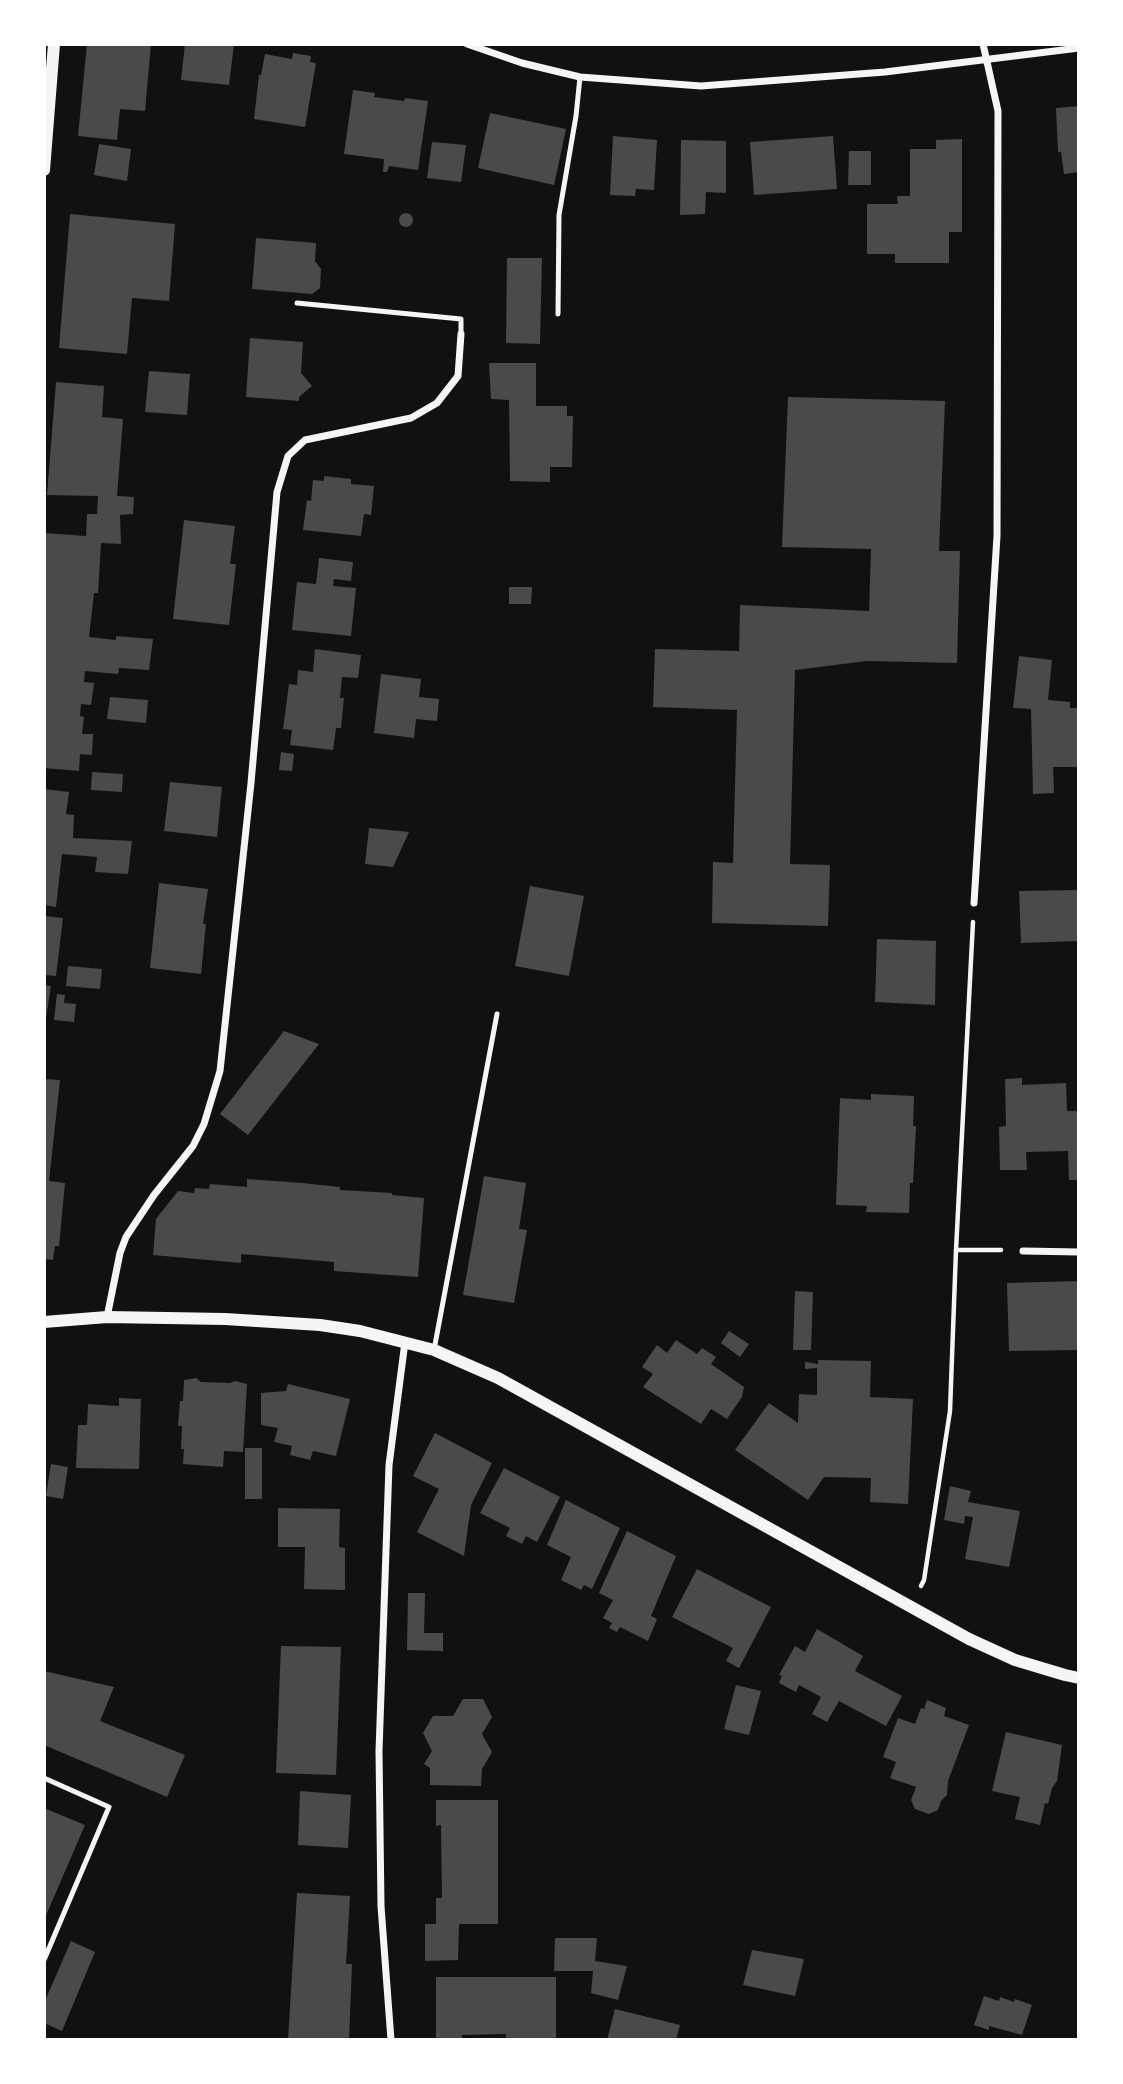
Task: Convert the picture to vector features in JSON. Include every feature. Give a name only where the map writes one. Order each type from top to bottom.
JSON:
[{"type":"street","points":[[44,170],[54,44]]},
{"type":"street","points":[[467,44],[522,63],[580,77],[701,86],[885,72],[1079,48]]},
{"type":"street","points":[[974,903],[996,536],[998,111],[988,58],[982,44]]},
{"type":"street","points":[[107,1317],[120,1253],[126,1237],[154,1195],[194,1146],[204,1124],[220,1070],[251,783],[276,492],[288,456],[305,440],[411,418],[437,403],[458,376],[461,334]]},
{"type":"street","points":[[1023,1251],[1079,1252]]},
{"type":"street","points":[[44,1322],[107,1317],[225,1319],[320,1325],[360,1331],[433,1350],[498,1378],[969,1639],[1016,1660],[1079,1678]]},
{"type":"street","points":[[391,2040],[381,1906],[379,1751],[389,1465],[405,1342]]},
{"type":"lane","points":[[558,314],[559,215],[580,77]]},
{"type":"lane","points":[[297,303],[461,319],[461,334]]},
{"type":"lane","points":[[433,1350],[498,1014]]},
{"type":"lane","points":[[44,1778],[109,1807],[44,1960]]},
{"type":"path","points":[[910,1605],[924,1580],[950,1411],[974,903]]},
{"type":"path","points":[[956,1250],[1003,1250]]},
{"type":"building","points":[[87,44],[151,44],[145,111],[120,109],[117,140],[78,136]]},
{"type":"building","points":[[185,44],[234,44],[229,85],[181,80]]},
{"type":"building","points":[[293,53],[311,56],[310,62],[316,63],[305,127],[254,119],[259,75],[265,54],[292,59]]},
{"type":"building","points":[[353,90],[375,93],[374,97],[428,101],[418,170],[389,166],[387,172],[383,172],[384,159],[344,154]]},
{"type":"building","points":[[1079,106],[1079,172],[1064,174],[1061,152],[1058,152],[1056,108]]},
{"type":"building","points":[[490,113],[566,129],[554,185],[478,168]]},
{"type":"building","points":[[613,136],[657,140],[654,190],[636,189],[635,196],[610,195]]},
{"type":"building","points":[[833,136],[837,189],[754,195],[750,142]]},
{"type":"building","points":[[962,139],[962,232],[949,232],[949,263],[895,263],[895,254],[867,254],[867,204],[898,204],[897,196],[910,196],[910,149],[936,149],[936,140]]},
{"type":"building","points":[[681,140],[726,141],[726,193],[706,192],[705,214],[680,215]]},
{"type":"building","points":[[432,142],[466,145],[461,182],[427,178]]},
{"type":"building","points":[[99,144],[131,149],[127,181],[94,175]]},
{"type":"building","points":[[849,151],[871,151],[871,185],[848,185]]},
{"type":"building","points":[[406,213],[411,215],[411,225],[406,227],[401,225],[399,220],[401,215]]},
{"type":"building","points":[[70,214],[175,224],[169,301],[132,298],[127,354],[59,348]]},
{"type":"building","points":[[256,238],[316,243],[315,261],[321,269],[320,288],[312,294],[252,289]]},
{"type":"building","points":[[507,258],[542,258],[540,344],[506,343]]},
{"type":"building","points":[[250,338],[303,342],[301,373],[312,386],[299,397],[299,401],[246,397]]},
{"type":"building","points":[[489,363],[536,363],[536,406],[567,406],[567,416],[573,416],[572,467],[550,467],[550,482],[510,481],[509,400],[491,399]]},
{"type":"building","points":[[149,371],[190,374],[187,415],[145,412]]},
{"type":"building","points":[[56,382],[104,386],[102,417],[123,419],[117,496],[134,497],[133,514],[120,515],[121,544],[101,543],[98,593],[94,593],[89,637],[116,640],[116,636],[153,639],[149,670],[119,668],[118,674],[85,671],[84,682],[94,683],[91,705],[81,704],[80,716],[84,717],[82,734],[93,734],[92,755],[80,754],[79,771],[44,768],[44,533],[86,536],[87,514],[97,514],[98,496],[47,495]]},
{"type":"building","points":[[788,397],[945,401],[939,551],[960,551],[957,663],[867,661],[795,670],[790,864],[830,865],[828,926],[712,923],[713,862],[733,863],[737,710],[653,707],[655,649],[739,651],[740,605],[869,611],[871,549],[782,547]]},
{"type":"building","points":[[324,476],[351,479],[351,484],[374,486],[371,515],[364,514],[361,536],[303,530],[307,500],[311,501],[313,480],[324,481]]},
{"type":"building","points":[[184,520],[235,526],[230,564],[236,564],[229,625],[173,619]]},
{"type":"building","points":[[319,558],[353,562],[351,581],[334,579],[333,586],[356,588],[351,636],[292,630],[297,582],[316,584]]},
{"type":"building","points":[[509,587],[532,587],[531,604],[509,604]]},
{"type":"building","points":[[315,649],[361,655],[358,678],[342,677],[340,698],[344,698],[341,728],[336,728],[333,750],[290,745],[292,730],[283,729],[289,684],[297,685],[298,670],[313,672]]},
{"type":"building","points":[[1019,656],[1052,660],[1048,700],[1070,702],[1070,708],[1079,708],[1079,767],[1053,767],[1054,793],[1033,794],[1031,709],[1013,708]]},
{"type":"building","points":[[381,674],[421,679],[419,697],[439,699],[437,721],[416,719],[414,738],[374,733]]},
{"type":"building","points":[[110,697],[148,700],[146,723],[107,719]]},
{"type":"building","points":[[281,752],[294,754],[292,771],[279,770]]},
{"type":"building","points":[[92,772],[123,774],[122,792],[91,790]]},
{"type":"building","points":[[170,782],[222,787],[217,837],[164,831]]},
{"type":"building","points":[[44,789],[69,792],[66,814],[74,815],[73,838],[132,841],[128,874],[95,872],[97,857],[62,854],[56,907],[44,905]]},
{"type":"building","points":[[369,828],[409,832],[393,867],[365,864]]},
{"type":"building","points":[[159,883],[208,889],[203,924],[206,924],[201,974],[150,968]]},
{"type":"building","points":[[530,886],[584,896],[569,976],[515,966]]},
{"type":"building","points":[[1079,890],[1079,941],[1021,943],[1019,891]]},
{"type":"building","points":[[44,916],[63,918],[56,976],[44,975]]},
{"type":"building","points":[[877,939],[936,941],[935,1005],[875,1002]]},
{"type":"building","points":[[68,966],[102,969],[100,989],[66,986]]},
{"type":"building","points":[[44,985],[51,986],[45,1025],[44,1025]]},
{"type":"building","points":[[57,994],[65,995],[64,1003],[76,1004],[74,1022],[54,1020]]},
{"type":"building","points":[[284,1031],[319,1044],[248,1135],[220,1114]]},
{"type":"building","points":[[1022,1078],[1022,1085],[1066,1083],[1067,1111],[1079,1111],[1079,1180],[1069,1180],[1068,1151],[1026,1152],[1027,1170],[1000,1170],[999,1127],[1006,1126],[1005,1079]]},
{"type":"building","points":[[44,1079],[60,1080],[49,1181],[65,1183],[59,1246],[55,1246],[53,1260],[44,1259]]},
{"type":"building","points":[[871,1094],[914,1096],[913,1126],[916,1126],[909,1213],[866,1212],[867,1206],[836,1205],[840,1098],[871,1100]]},
{"type":"building","points":[[484,1176],[526,1183],[519,1229],[527,1230],[514,1303],[463,1295]]},
{"type":"building","points":[[247,1179],[424,1198],[418,1277],[334,1271],[334,1262],[241,1254],[241,1263],[153,1255],[156,1219],[178,1191],[194,1193],[195,1188],[209,1189],[210,1184],[247,1187]]},
{"type":"building","points":[[1079,1281],[1079,1350],[1009,1351],[1007,1283]]},
{"type":"building","points":[[795,1291],[813,1292],[811,1350],[793,1350]]},
{"type":"building","points":[[729,1331],[749,1344],[740,1357],[721,1343]]},
{"type":"building","points":[[676,1340],[697,1354],[702,1348],[716,1357],[711,1364],[744,1387],[742,1397],[727,1419],[711,1409],[701,1424],[643,1387],[653,1374],[642,1367],[657,1345],[667,1353]]},
{"type":"building","points":[[818,1360],[871,1361],[870,1397],[913,1399],[908,1504],[870,1502],[871,1478],[824,1477],[808,1500],[735,1450],[769,1403],[798,1423],[799,1394],[817,1395],[817,1368],[805,1369],[805,1362],[818,1364]]},
{"type":"building","points":[[196,1378],[201,1382],[235,1381],[247,1384],[243,1452],[224,1451],[223,1467],[183,1464],[182,1426],[178,1426],[180,1401],[183,1401],[184,1380]]},
{"type":"building","points":[[288,1384],[350,1399],[336,1456],[313,1451],[310,1460],[290,1455],[292,1446],[274,1442],[278,1428],[261,1425],[261,1393],[286,1391]]},
{"type":"building","points":[[119,1398],[141,1399],[139,1469],[76,1468],[78,1425],[87,1425],[88,1404],[119,1406]]},
{"type":"building","points":[[435,1433],[492,1463],[471,1505],[464,1556],[417,1532],[439,1489],[413,1476]]},
{"type":"building","points":[[245,1448],[262,1448],[262,1499],[245,1499]]},
{"type":"building","points":[[51,1464],[68,1467],[63,1499],[46,1496]]},
{"type":"building","points":[[504,1468],[560,1497],[537,1542],[526,1536],[522,1544],[506,1536],[510,1528],[480,1513]]},
{"type":"building","points":[[950,1486],[971,1491],[968,1502],[1020,1511],[1009,1567],[965,1559],[973,1517],[965,1516],[964,1524],[944,1520]]},
{"type":"building","points":[[566,1500],[620,1528],[592,1589],[584,1585],[581,1590],[561,1580],[571,1557],[547,1545]]},
{"type":"building","points":[[278,1508],[340,1509],[339,1547],[345,1548],[345,1590],[304,1589],[305,1547],[278,1547]]},
{"type":"building","points":[[627,1531],[676,1556],[651,1616],[657,1619],[648,1641],[620,1627],[617,1632],[609,1628],[612,1623],[603,1618],[613,1600],[599,1593]]},
{"type":"building","points":[[697,1569],[771,1607],[739,1668],[726,1661],[733,1648],[672,1617]]},
{"type":"building","points":[[408,1593],[425,1593],[424,1633],[443,1633],[443,1651],[407,1650]]},
{"type":"building","points":[[817,1629],[863,1656],[855,1671],[902,1696],[886,1726],[839,1701],[827,1722],[812,1714],[821,1697],[799,1685],[796,1692],[779,1683],[782,1676],[779,1675],[795,1646],[805,1652]]},
{"type":"building","points":[[281,1646],[341,1647],[336,1775],[276,1773]]},
{"type":"building","points":[[44,1671],[114,1687],[100,1721],[185,1755],[167,1797],[44,1745]]},
{"type":"building","points":[[736,1685],[761,1691],[749,1735],[724,1729]]},
{"type":"building","points":[[463,1699],[483,1699],[492,1717],[482,1734],[492,1752],[482,1769],[481,1786],[430,1785],[430,1768],[424,1764],[432,1751],[423,1733],[433,1716],[453,1716]]},
{"type":"building","points":[[927,1700],[946,1708],[944,1716],[969,1725],[948,1781],[947,1795],[938,1810],[929,1814],[915,1809],[911,1800],[916,1787],[890,1778],[896,1762],[883,1757],[898,1718],[915,1724]]},
{"type":"building","points":[[1006,1732],[1062,1745],[1057,1781],[1052,1788],[1048,1804],[1045,1803],[1040,1825],[1015,1819],[1020,1797],[992,1791]]},
{"type":"building","points":[[300,1791],[351,1795],[348,1848],[298,1845]]},
{"type":"building","points":[[436,1800],[498,1800],[498,1924],[459,1924],[458,1960],[425,1961],[425,1924],[436,1924],[436,1898],[442,1898],[441,1825],[436,1826]]},
{"type":"building","points":[[44,1808],[85,1825],[44,1920]]},
{"type":"building","points":[[297,1893],[350,1896],[346,1964],[352,1964],[349,2040],[288,2040]]},
{"type":"building","points":[[555,1938],[597,1938],[595,1961],[627,1966],[618,2000],[591,1993],[593,1971],[554,1971]]},
{"type":"building","points":[[71,1941],[95,1952],[62,2031],[44,2023],[44,2003]]},
{"type":"building","points":[[752,1950],[804,1959],[795,1996],[743,1985]]},
{"type":"building","points":[[436,1977],[556,1977],[556,2040],[506,2040],[506,2034],[462,2035],[462,2040],[436,2040]]},
{"type":"building","points":[[984,1996],[999,2001],[1000,1997],[1014,2002],[1015,1999],[1032,2005],[1022,2035],[974,2025]]},
{"type":"building","points":[[615,2009],[680,2025],[676,2040],[607,2040]]}]
